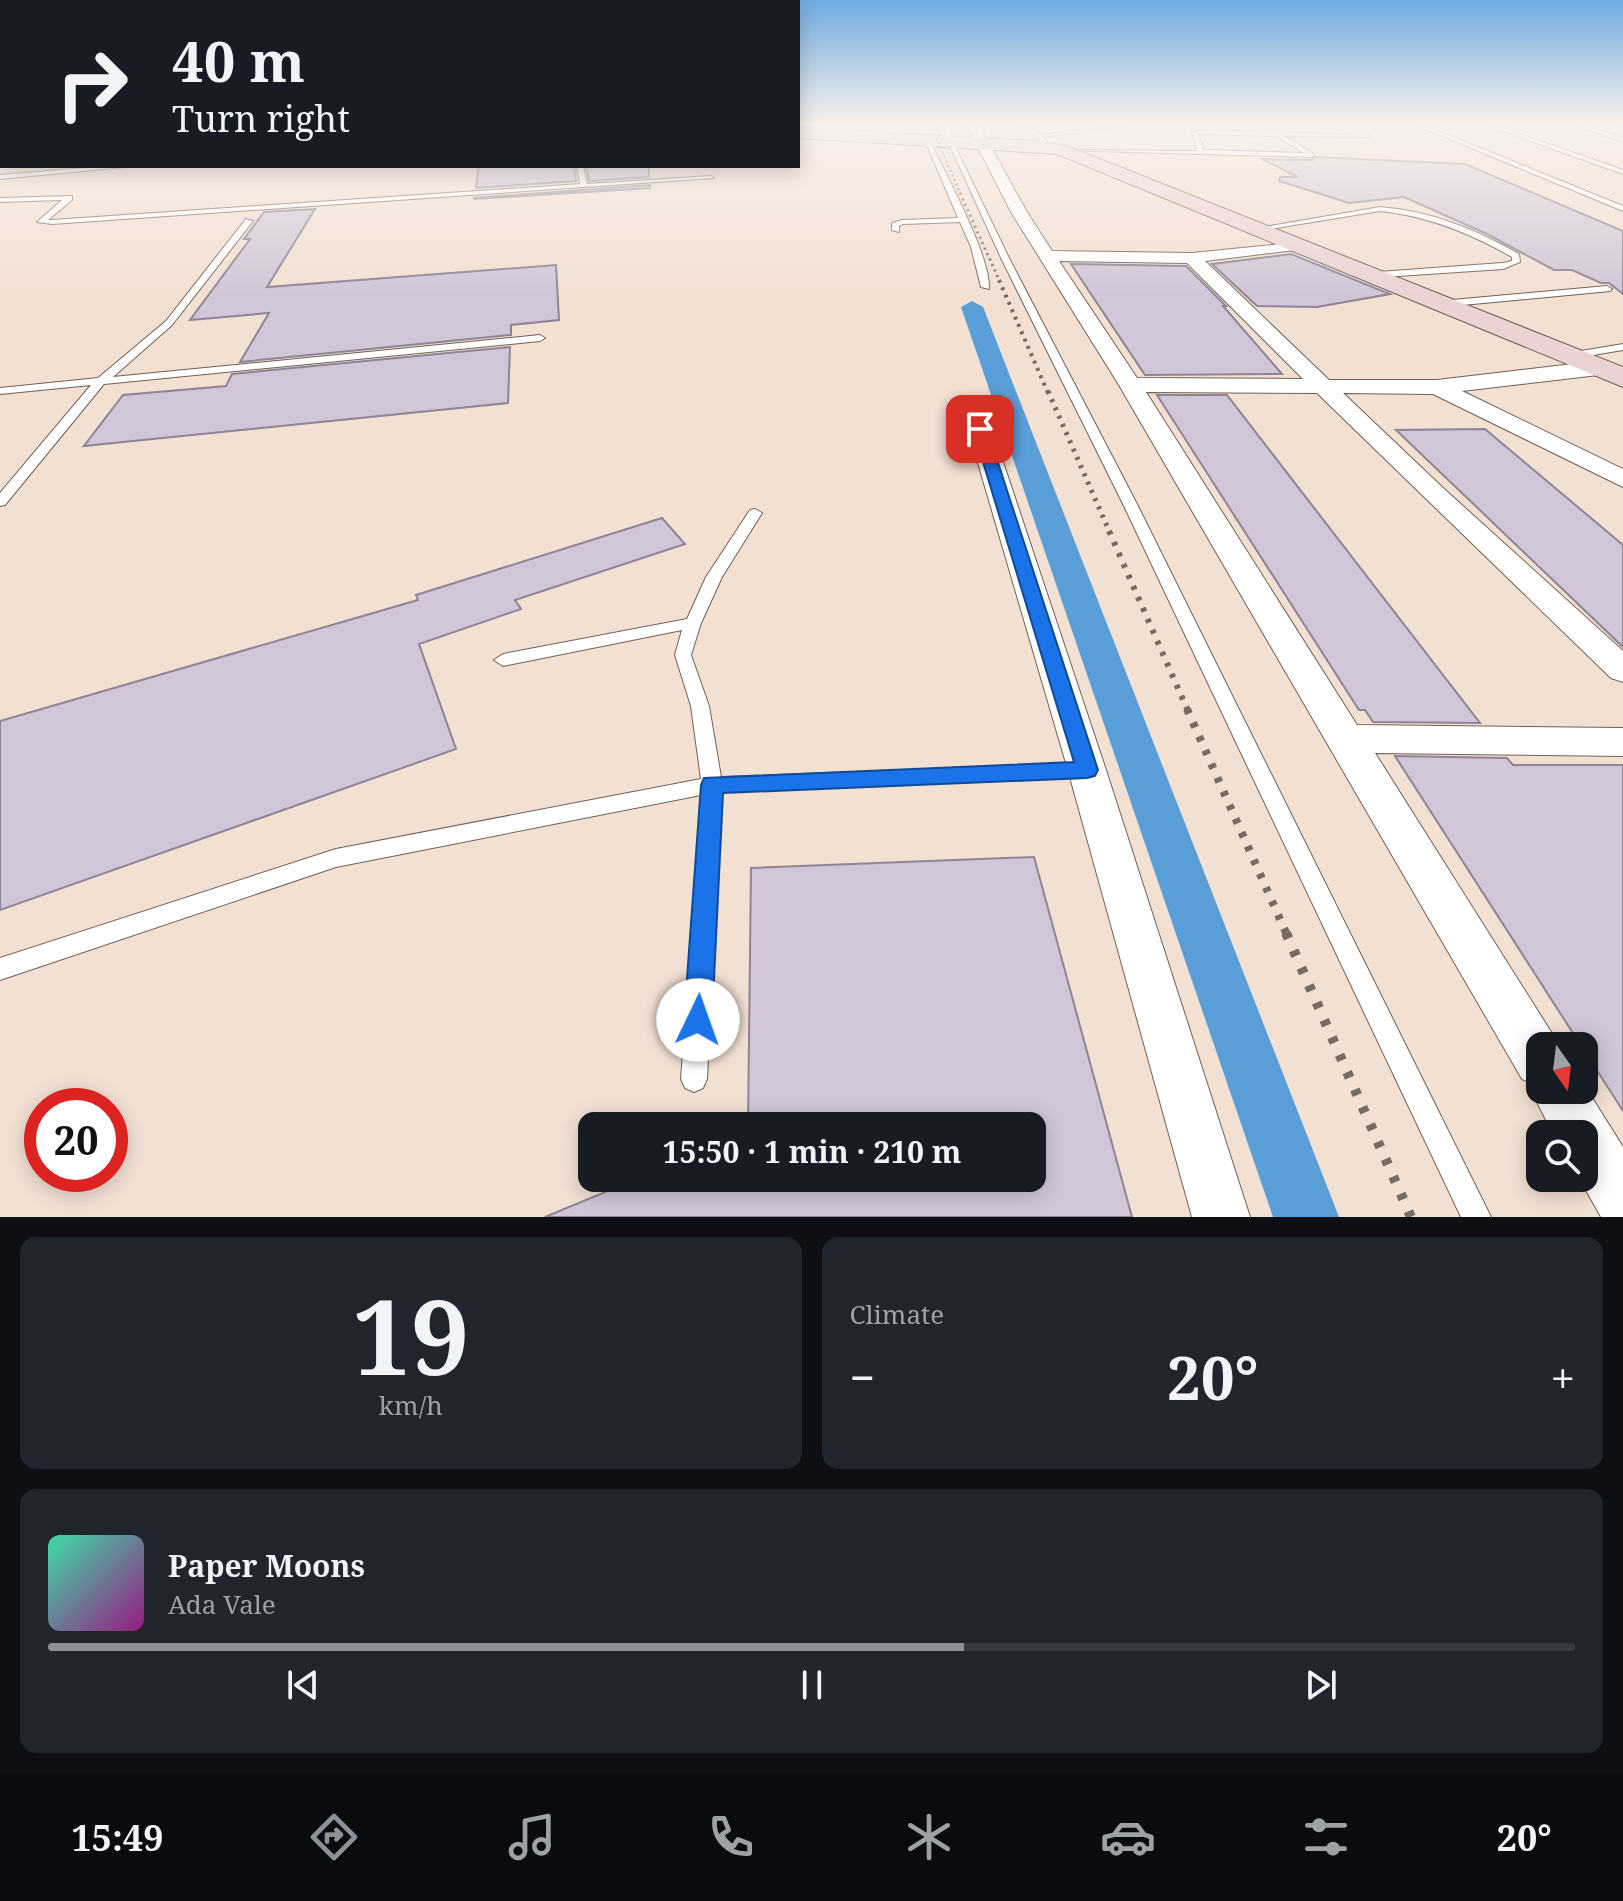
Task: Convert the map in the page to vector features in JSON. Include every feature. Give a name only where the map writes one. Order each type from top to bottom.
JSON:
[{"type":"street","points":[[1002,181],[1347,739],[1526,1038]]},
{"type":"street","points":[[1137,181],[1623,378]]},
{"type":"street","points":[[1048,256],[1192,258],[1295,245]]},
{"type":"street","points":[[1192,258],[1318,384],[1623,670]]},
{"type":"street","points":[[1130,385],[1437,387],[1598,368]]},
{"type":"street","points":[[1437,387],[1623,479]]},
{"type":"street","points":[[980,429],[1087,770],[1221,1217]]},
{"type":"street","points":[[1347,739],[1623,742]]},
{"type":"street","points":[[1598,1157],[1623,1199]]},
{"type":"lane","points":[[583,181],[584,186]]},
{"type":"lane","points":[[0,200],[69,198],[41,222],[52,222],[667,181]]},
{"type":"lane","points":[[951,181],[986,287]]},
{"type":"lane","points":[[961,181],[1005,258],[1131,506],[1476,1217]]},
{"type":"lane","points":[[1554,181],[1623,209]]},
{"type":"lane","points":[[1257,229],[1380,209],[1395,210],[1470,231],[1516,256],[1516,262],[1503,266],[1368,275]]},
{"type":"lane","points":[[896,230],[895,225],[902,222],[964,220]]},
{"type":"lane","points":[[0,502],[101,381],[169,323],[249,221]]},
{"type":"lane","points":[[1440,304],[1607,289]]},
{"type":"lane","points":[[0,391],[540,338]]},
{"type":"lane","points":[[1569,356],[1623,347]]},
{"type":"lane","points":[[694,1079],[712,785],[700,706],[683,655],[693,623],[714,577],[755,513]]},
{"type":"lane","points":[[503,660],[693,623]]},
{"type":"lane","points":[[0,969],[336,858],[712,785],[1087,770]]},
{"type":"building","points":[[477,181],[576,181],[476,188]]},
{"type":"building","points":[[1279,181],[1505,181],[1623,231],[1623,294],[1609,283],[1601,283],[1572,270],[1554,270],[1487,234],[1404,197],[1349,203]]},
{"type":"building","points":[[650,185],[650,188],[474,199],[474,198]]},
{"type":"building","points":[[315,209],[267,287],[556,265],[559,320],[511,325],[511,335],[240,362],[269,313],[190,320],[250,239],[244,239],[264,212]]},
{"type":"building","points":[[1291,254],[1390,294],[1317,307],[1257,306],[1212,264]]},
{"type":"building","points":[[1071,264],[1186,266],[1226,306],[1223,306],[1282,374],[1145,375]]},
{"type":"building","points":[[510,347],[508,403],[84,446],[123,395],[226,386],[232,374]]},
{"type":"building","points":[[1157,395],[1227,395],[1480,723],[1373,722],[1365,710],[1359,710]]},
{"type":"building","points":[[1485,429],[1623,545],[1623,647],[1396,430]]},
{"type":"building","points":[[662,518],[685,544],[515,600],[521,609],[419,644],[456,749],[0,910],[0,721],[418,600],[416,595]]},
{"type":"building","points":[[1395,756],[1507,758],[1513,765],[1623,765],[1623,1111],[1598,1072],[1598,1032],[1572,1032]]},
{"type":"building","points":[[1034,857],[1132,1217],[545,1217],[605,1192],[1046,1192],[1046,1112],[748,1112],[751,868]]},
{"type":"waterway","points":[[972,307],[1306,1217]]},
{"type":"railway","points":[[955,181],[961,195]]},
{"type":"railway","points":[[960,193],[1000,282]]},
{"type":"railway","points":[[999,280],[1048,393]]},
{"type":"railway","points":[[1048,391],[1110,533]]},
{"type":"railway","points":[[1109,531],[1188,711]]},
{"type":"railway","points":[[1187,709],[1287,935]]},
{"type":"railway","points":[[1286,933],[1411,1217]]},
{"type":"route","points":[[698,1020],[712,785],[1087,770],[980,429]]}]
